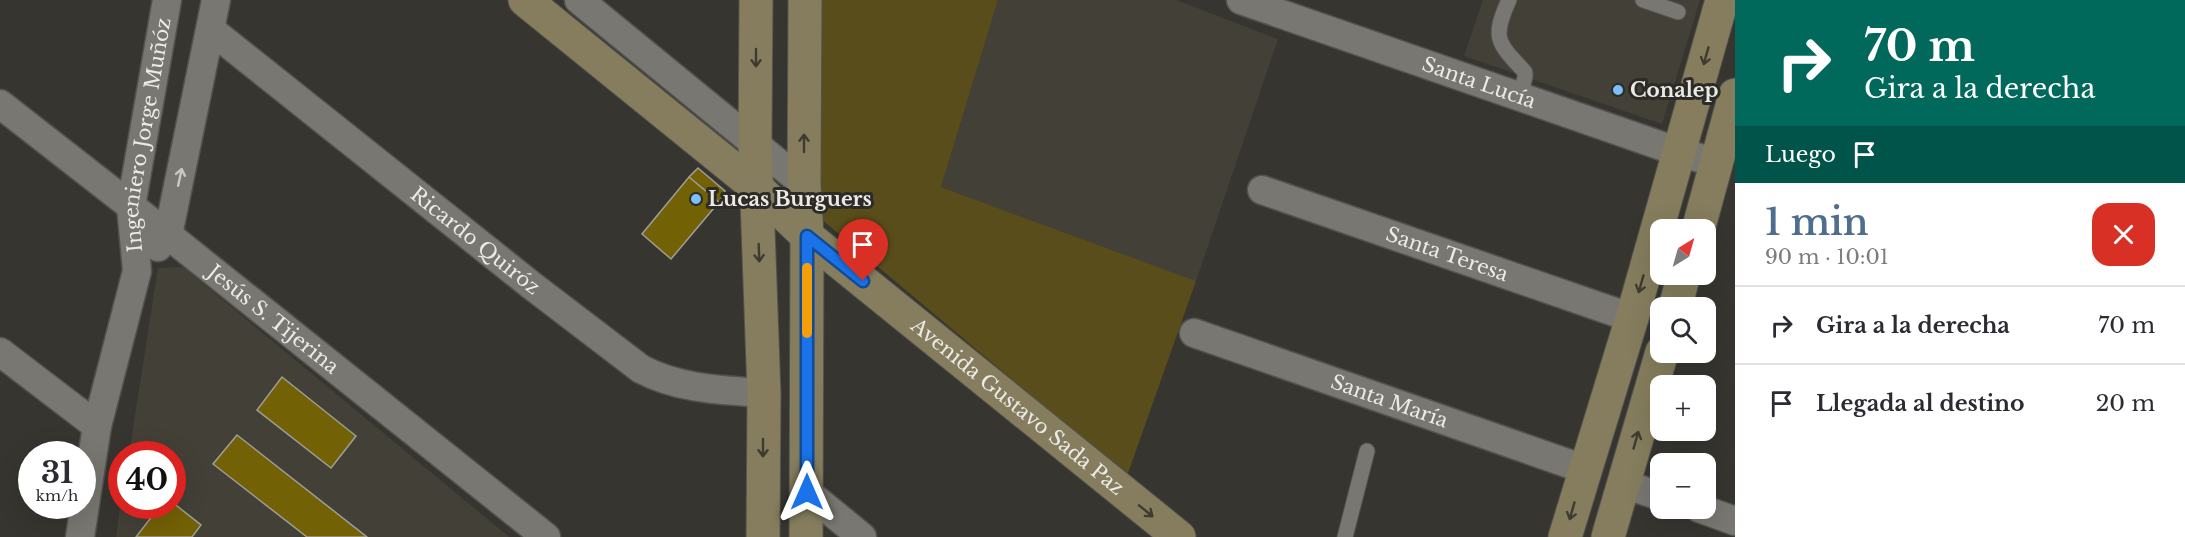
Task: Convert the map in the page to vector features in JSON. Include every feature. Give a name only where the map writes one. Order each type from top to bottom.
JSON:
[{"type":"street","name":"Ingeniero Jorge Muñóz","points":[[80,537],[97,426],[136,271],[131,206],[167,0]]},
{"type":"street","name":"Ingeniero Jorge Muñóz","points":[[136,271],[168,235],[216,0]]},
{"type":"street","name":"Avenida Gustavo Sada Paz","points":[[525,0],[757,188],[807,236],[1179,537]]},
{"type":"street","points":[[579,0],[804,184]]},
{"type":"street","points":[[756,0],[755,145],[764,393],[763,537]]},
{"type":"street","points":[[805,0],[806,537]]},
{"type":"street","name":"Santa Lucía","points":[[1241,0],[1679,152],[1717,163]]},
{"type":"street","points":[[1565,537],[1632,318],[1722,0]]},
{"type":"street","name":"Ricardo Quiróz","points":[[211,30],[531,285],[641,369],[677,384],[764,393]]},
{"type":"street","points":[[1701,219],[1735,95]]},
{"type":"street","name":"Jesús S. Tijerina","points":[[0,104],[546,537]]},
{"type":"street","name":"Santa Teresa","points":[[1262,190],[1632,318]]},
{"type":"street","name":"Santa María","points":[[1194,333],[1584,469]]},
{"type":"street","points":[[0,352],[97,426]]},
{"type":"street","points":[[1608,537],[1659,363]]},
{"type":"street","points":[[1623,483],[1650,492]]},
{"type":"street","points":[[807,492],[862,537]]},
{"type":"street","points":[[1716,514],[1735,521]]},
{"type":"lane","points":[[1509,0],[1498,34],[1501,44],[1512,60],[1525,72],[1526,77],[1520,97]]},
{"type":"lane","points":[[1643,0],[1678,12]]},
{"type":"lane","points":[[1345,537],[1367,451]]},
{"type":"shaded area","points":[[819,0],[998,0],[941,187],[1196,281],[1127,476],[814,213]]},
{"type":"shaded area","points":[[998,0],[1176,0],[1278,39],[1196,281],[941,187]]},
{"type":"shaded area","name":"Conalep","points":[[1483,0],[1700,0],[1662,124],[1464,56]]},
{"type":"shaded area","points":[[183,267],[509,537],[116,537],[118,519],[186,519],[186,441],[131,441],[158,268]]},
{"type":"building","points":[[698,168],[725,191],[719,202],[689,177]]},
{"type":"building","points":[[689,177],[719,202],[671,259],[642,234]]},
{"type":"building","points":[[282,377],[356,436],[331,468],[257,410]]},
{"type":"building","points":[[237,435],[367,537],[307,537],[213,464]]},
{"type":"building","points":[[186,513],[201,525],[192,537],[136,537],[150,519],[186,519]]},
{"type":"slow traffic","points":[[807,268],[807,333]]},
{"type":"place","name":"Conalep","points":[[1618,90]]},
{"type":"place","name":"Lucas Burguers","points":[[696,199]]},
{"type":"route","points":[[807,492],[807,236],[863,281]]}]
